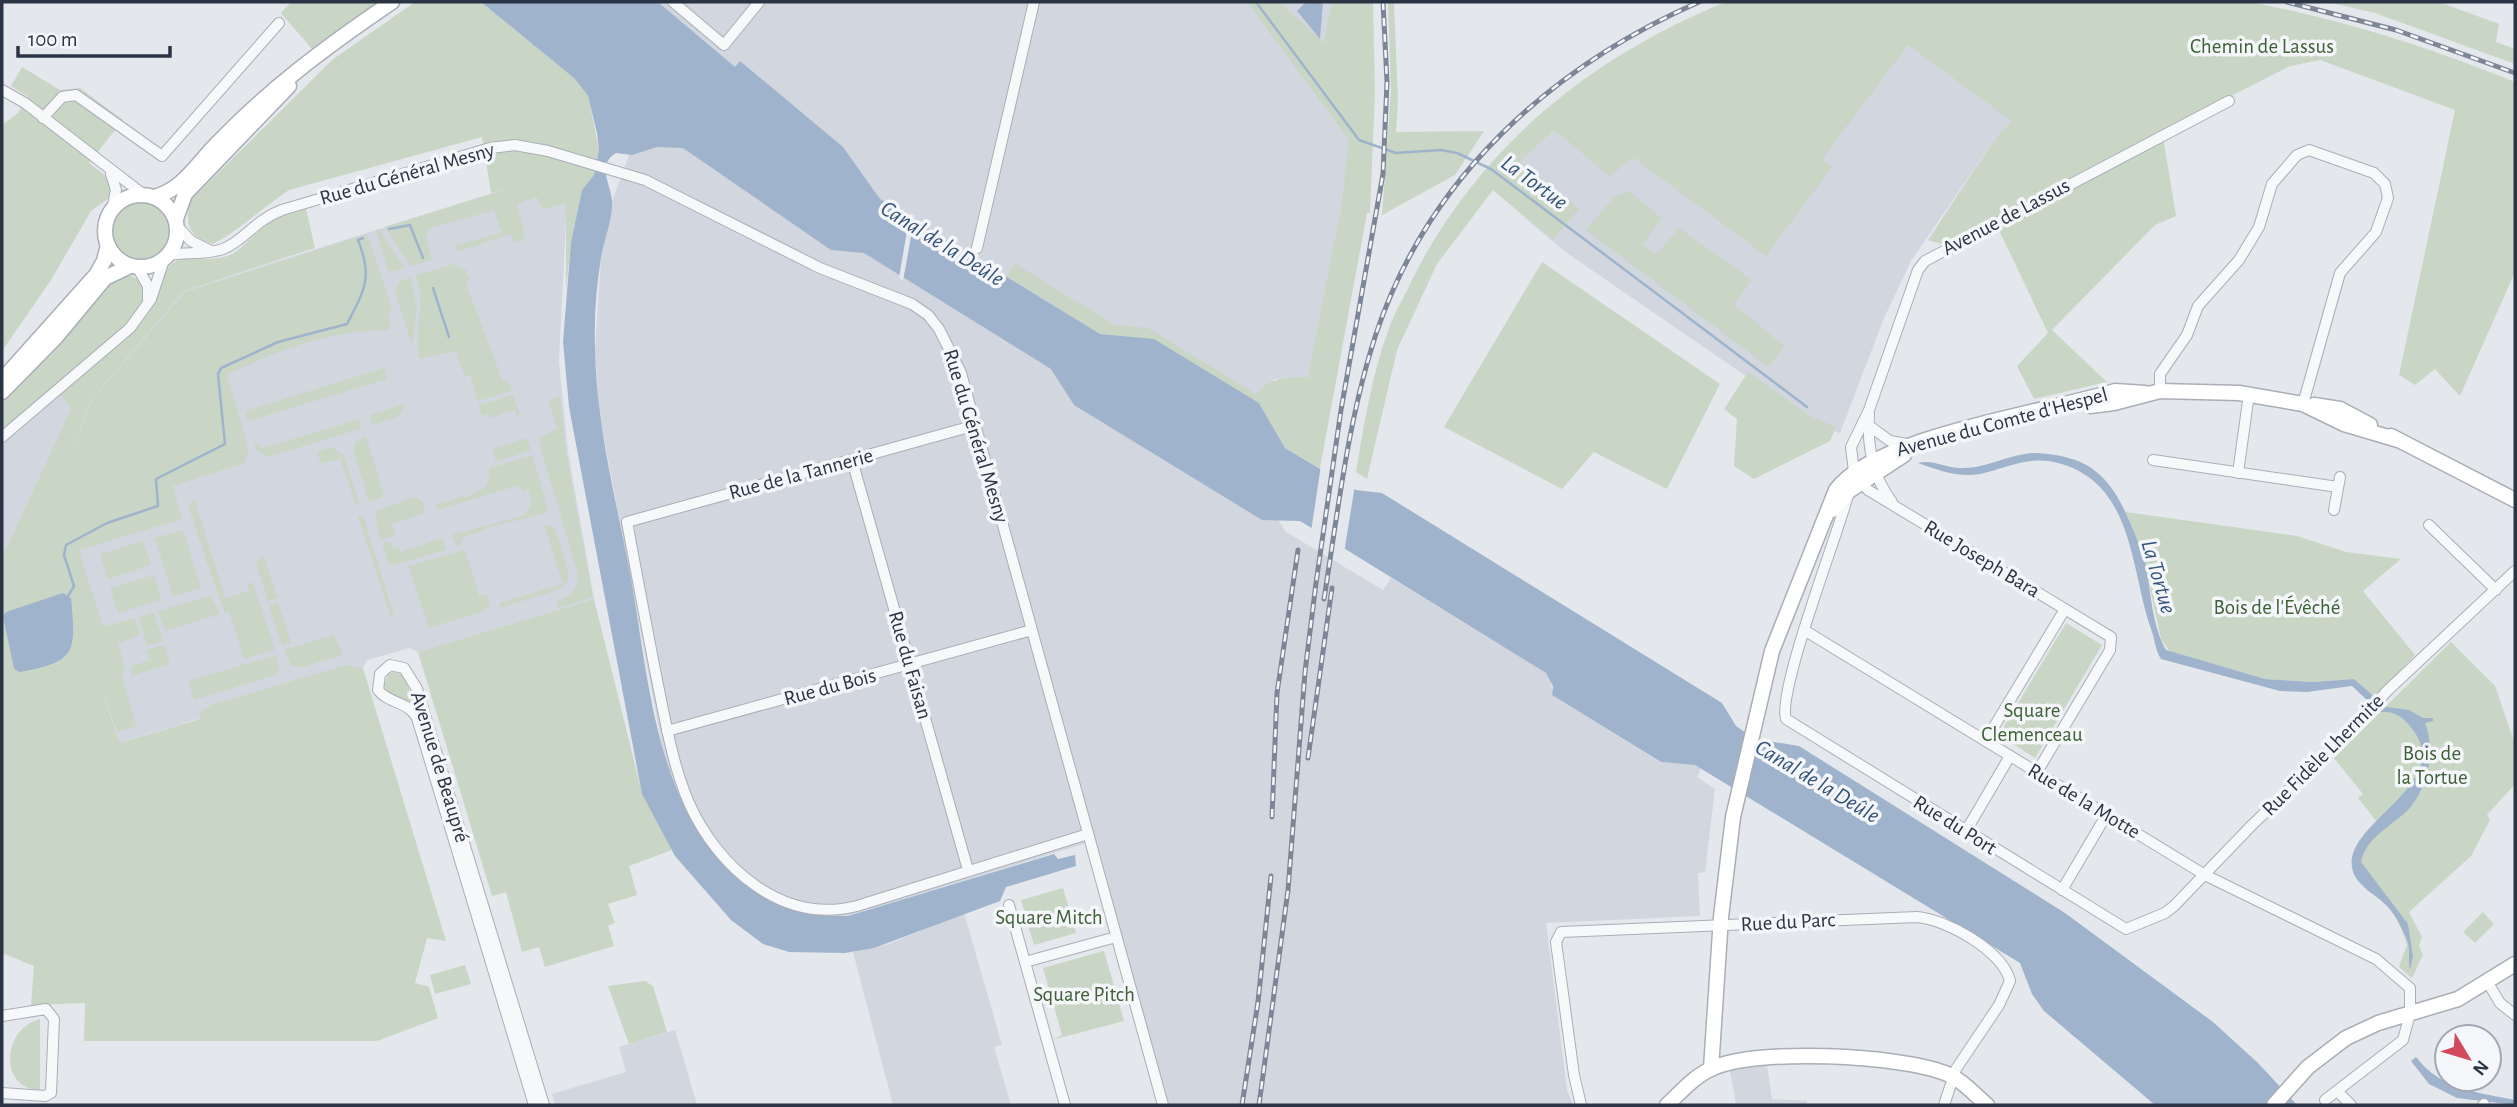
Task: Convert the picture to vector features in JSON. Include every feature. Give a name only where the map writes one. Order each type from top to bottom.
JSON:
[{"type":"street","points":[[111,210],[124,199],[149,196],[179,186],[267,94],[392,2]]},
{"type":"street","points":[[673,2],[724,46],[759,2]]},
{"type":"street","points":[[977,248],[1034,2]]},
{"type":"street","points":[[2,437],[101,355],[147,306],[166,257],[176,242],[177,223],[185,194],[286,89],[364,21]]},
{"type":"street","points":[[43,118],[62,97],[76,95],[162,156],[279,23]]},
{"type":"street","points":[[2,90],[43,118],[106,168],[167,205],[177,223],[196,244],[213,251]]},
{"type":"street","name":"Avenue de Lassus","points":[[1786,719],[1785,705],[1804,630],[1854,482],[1853,441],[1869,410],[1919,270],[1925,261],[2229,101]]},
{"type":"street","name":"Rue du Général Mesny","points":[[166,257],[213,251],[231,245],[258,221],[271,215],[490,148],[523,146],[625,173],[661,187],[812,264],[922,310],[939,329],[953,353],[976,425],[1163,1105]]},
{"type":"street","points":[[2160,391],[2162,370],[2189,332],[2198,306],[2239,260],[2259,227],[2272,184],[2297,155],[2309,150],[2374,173],[2385,184],[2388,198],[2376,232],[2340,273],[2302,404]]},
{"type":"street","points":[[106,168],[115,182],[105,229],[108,245],[117,258],[133,266],[148,286],[147,306]]},
{"type":"street","points":[[2,380],[96,275],[108,245]]},
{"type":"street","points":[[2,392],[65,327],[105,278],[133,266],[151,266],[166,257]]},
{"type":"street","name":"Avenue du Comte d'Hespel","points":[[1711,1069],[1720,925],[1733,817],[1757,707],[1780,629],[1836,489],[1854,482],[1874,466],[1921,442],[2115,391],[2160,391],[2249,394],[2340,409],[2515,500]]},
{"type":"street","name":"Avenue du Comte d'Hespel","points":[[1874,466],[1923,449],[2075,409],[2120,402],[2145,393]]},
{"type":"street","points":[[2238,473],[2249,394]]},
{"type":"street","name":"Avenue de Lassus","points":[[1869,410],[1868,425],[1874,466]]},
{"type":"street","name":"Rue de la Tannerie","points":[[667,732],[627,522],[976,425]]},
{"type":"street","points":[[1868,425],[1890,442],[1921,442]]},
{"type":"street","name":"Rue du Faisan","points":[[852,460],[968,870]]},
{"type":"street","points":[[2153,460],[2238,473],[2339,482],[2334,510]]},
{"type":"street","name":"Rue Joseph Bara","points":[[1874,466],[1885,492],[1899,510]]},
{"type":"street","name":"Rue Joseph Bara","points":[[1854,482],[2109,635],[2112,643],[2036,772]]},
{"type":"street","points":[[2429,525],[2496,590]]},
{"type":"street","name":"Rue Fidèle Lhermite","points":[[2126,929],[2169,911],[2261,816],[2364,718],[2386,692],[2515,571]]},
{"type":"street","points":[[1986,740],[2065,609]]},
{"type":"street","name":"Rue du Bois","points":[[667,732],[1032,630]]},
{"type":"street","name":"Rue de la Motte","points":[[1804,630],[2205,875],[2376,959],[2410,988],[2410,1014]]},
{"type":"street","name":"Avenue de Beaupré","points":[[534,1105],[417,718],[410,707],[386,698],[378,690],[380,674],[390,665],[404,668],[416,689],[544,1105]]},
{"type":"street","name":"Rue du Port","points":[[1786,719],[2126,929]]},
{"type":"street","points":[[667,732],[684,790],[701,825],[738,872],[769,895],[793,905],[836,910],[1088,834]]},
{"type":"street","points":[[1966,831],[2010,756]]},
{"type":"street","points":[[2062,890],[2107,814]]},
{"type":"street","points":[[1009,905],[1065,1105]]},
{"type":"street","name":"Rue du Parc","points":[[1581,1105],[1574,1075],[1556,943],[1558,934],[1565,931],[1929,918],[1948,925],[1988,950],[2008,972],[2009,988],[1953,1077]]},
{"type":"street","points":[[1025,962],[1116,937]]},
{"type":"street","points":[[2274,1105],[2308,1066],[2341,1041],[2378,1023],[2446,1004],[2488,983],[2515,964]]},
{"type":"street","points":[[2488,983],[2500,1003],[2515,1015]]},
{"type":"street","points":[[2,1016],[46,1009],[54,1016],[52,1091],[32,1100],[2,1093]]},
{"type":"street","points":[[2325,1100],[2399,1046],[2404,1038],[2410,1014]]},
{"type":"street","points":[[1668,1105],[1693,1080],[1711,1069],[1741,1059],[1780,1055],[1894,1062],[1953,1077],[1987,1105]]},
{"type":"street","points":[[1944,1105],[1953,1077]]},
{"type":"street","points":[[2337,1091],[2351,1105]]},
{"type":"shaded area","points":[[640,2],[1355,2],[1352,119],[1341,208],[1309,377],[1274,379],[1224,439],[1286,532],[1383,590],[1391,578],[1546,673],[1551,679],[1552,695],[1660,762],[1695,765],[1701,769],[1697,777],[1715,789],[1705,872],[1698,873],[1700,916],[1546,923],[1567,1090],[1573,1105],[1163,1105],[1090,842],[848,916],[820,917],[786,910],[761,898],[745,886],[714,852],[692,821],[665,761],[599,411],[595,350],[601,259],[612,201],[643,118]]},
{"type":"shaded area","points":[[1770,2],[2061,71],[1994,140],[1911,261],[1884,318],[1840,433],[1814,423],[1564,251],[1493,190],[1508,171],[1615,79]]},
{"type":"shaded area","points":[[546,176],[567,199],[559,361],[568,452],[594,599],[418,652],[409,648],[367,660],[363,668],[120,743],[55,536],[61,479],[91,400],[184,291]]},
{"type":"shaded area","points":[[56,387],[72,409],[2,558],[2,433]]},
{"type":"shaded area","points":[[964,913],[1002,1045],[994,1047],[1011,1105],[893,1105],[853,952],[889,944]]},
{"type":"shaded area","points":[[675,1030],[697,1105],[555,1105],[552,1094],[626,1072],[619,1047]]},
{"type":"shaded area","points":[[1767,1065],[1772,1099],[1807,1101],[1807,1105],[1731,1105],[1736,1104],[1730,1071]]},
{"type":"green space","points":[[291,2],[378,2],[312,49],[281,13]]},
{"type":"green space","points":[[415,2],[481,2],[575,79],[588,96],[599,149],[594,175],[582,190],[571,242],[566,291],[566,203],[542,210],[537,197],[517,204],[525,235],[522,240],[513,242],[511,234],[457,252],[455,246],[502,232],[494,210],[428,229],[429,233],[425,235],[432,260],[410,266],[384,227],[511,188],[491,193],[482,137],[289,190],[213,244],[198,237],[190,228],[188,216],[191,200],[332,60]]},
{"type":"green space","points":[[1247,2],[1280,2],[1324,43],[1332,2],[1373,2],[1375,93],[1370,213],[1367,213],[1320,468],[1285,448],[1259,403],[1154,339],[1100,334],[1007,276],[1014,263],[1115,325],[1148,328],[1256,394],[1273,381],[1308,377],[1341,208],[1349,140]]},
{"type":"green space","points":[[1388,2],[1394,2],[1398,101],[1396,132],[1484,131],[1455,175],[1382,215],[1391,90]]},
{"type":"green space","name":"Chemin de Lassus","points":[[1726,2],[2249,2],[2350,26],[2450,57],[2515,82],[2515,272],[2460,396],[2435,369],[2415,385],[2399,375],[2455,110],[2320,60],[2290,66],[2162,131],[2176,216],[2155,225],[2052,330],[2107,382],[2034,399],[2017,366],[2048,333],[1998,228],[1988,221],[1942,244],[1928,240],[1994,140],[2012,121],[1908,45],[1822,159],[1832,167],[1766,256],[1634,158],[1609,176],[1555,130],[1520,161],[1579,209],[1553,240],[1493,190],[1437,264],[1397,350],[1367,479],[1356,472],[1373,381],[1391,322],[1439,233],[1470,189],[1504,149],[1543,112],[1584,79],[1676,24]]},
{"type":"green space","points":[[2328,2],[2439,2],[2499,24],[2496,42],[2515,49],[2515,64],[2375,13]]},
{"type":"green space","points":[[22,67],[60,90],[80,88],[123,120],[89,163],[111,180],[112,196],[91,211],[51,280],[2,351],[2,125],[18,113],[28,97],[11,86]]},
{"type":"green space","points":[[1629,191],[1661,218],[1643,244],[1656,255],[1679,228],[1752,280],[1734,304],[1784,346],[1769,367],[1586,230],[1615,196]]},
{"type":"green space","points":[[141,201],[158,206],[166,214],[171,231],[166,248],[158,256],[141,261],[124,256],[116,248],[111,231],[116,214],[124,206]]},
{"type":"green space","points":[[306,209],[315,248],[184,291],[91,400],[61,479],[92,400],[185,292],[367,234],[392,309],[388,316],[391,327],[386,330],[324,338],[265,357],[227,375],[249,452],[245,463],[173,486],[182,519],[79,550],[103,627],[135,618],[140,635],[118,643],[125,668],[122,678],[137,726],[117,732],[101,688],[120,743],[200,719],[201,711],[211,705],[346,665],[363,668],[446,941],[427,938],[415,983],[429,987],[438,1018],[377,1041],[84,1041],[85,1003],[31,1005],[34,966],[2,953],[2,558],[71,409],[56,387],[2,433],[2,400],[111,279],[128,275],[143,285],[161,280],[175,262],[192,258],[222,258],[232,254],[270,222]]},
{"type":"green space","points":[[379,229],[405,268],[388,272],[376,230]]},
{"type":"green space","points":[[1542,262],[1720,384],[1667,489],[1594,452],[1562,489],[1444,427]]},
{"type":"green space","points":[[454,264],[466,270],[470,279],[466,284],[502,379],[509,383],[512,391],[478,401],[470,375],[465,377],[456,351],[419,359],[420,297],[416,275]]},
{"type":"green space","points":[[410,277],[417,307],[412,346],[395,290],[400,282]]},
{"type":"green space","points":[[384,368],[387,379],[248,421],[245,411]]},
{"type":"green space","points":[[1748,372],[1810,416],[1836,427],[1830,441],[1754,479],[1734,466],[1737,419],[1724,409]]},
{"type":"green space","points":[[513,395],[520,415],[517,416],[515,410],[490,418],[488,414],[482,416],[478,405]]},
{"type":"green space","points":[[560,396],[566,452],[593,597],[558,608],[556,601],[572,592],[577,584],[578,574],[539,443],[541,437],[557,428],[548,400]]},
{"type":"green space","points":[[405,404],[398,417],[373,425],[370,415]]},
{"type":"green space","points":[[360,419],[360,429],[268,457],[258,451],[253,440],[263,448]]},
{"type":"green space","points":[[366,436],[384,496],[369,502],[353,449],[355,442]]},
{"type":"green space","points":[[527,438],[531,450],[496,462],[492,449]]},
{"type":"green space","points":[[332,447],[344,456],[359,502],[356,505],[340,459],[321,464],[317,452]]},
{"type":"green space","points":[[532,455],[548,508],[546,513],[484,529],[461,539],[462,545],[456,546],[452,535],[525,515],[532,503],[528,489],[522,491],[520,485],[437,510],[436,505],[464,496],[465,498],[487,486],[490,468]]},
{"type":"green space","points":[[415,497],[422,501],[425,513],[392,524],[395,536],[380,540],[375,511]]},
{"type":"green space","points":[[194,498],[225,598],[249,591],[247,583],[253,583],[275,650],[244,659],[229,612],[225,613],[220,600],[189,508]]},
{"type":"green space","name":"Bois de l'Évêché","points":[[2126,512],[2297,536],[2346,552],[2401,559],[2363,591],[2415,655],[2375,697],[2354,679],[2312,682],[2265,679],[2170,652],[2161,639],[2144,560]]},
{"type":"green space","points":[[363,515],[394,616],[392,620],[358,517]]},
{"type":"green space","points":[[544,525],[553,526],[556,530],[568,571],[568,581],[558,590],[500,608],[499,603],[563,584]]},
{"type":"green space","points":[[183,530],[201,588],[173,596],[155,538]]},
{"type":"green space","points":[[443,538],[446,550],[393,565],[388,563],[382,543],[390,542],[393,548],[398,547],[400,552]]},
{"type":"green space","points":[[143,541],[151,565],[108,579],[100,554]]},
{"type":"green space","points":[[465,550],[479,596],[487,594],[490,605],[482,612],[429,628],[408,566]]},
{"type":"green space","points":[[264,556],[277,598],[268,601],[256,563]]},
{"type":"green space","points":[[154,575],[161,600],[118,613],[110,588]]},
{"type":"green space","points":[[211,596],[220,614],[165,631],[158,611]]},
{"type":"green space","points":[[594,599],[642,793],[672,850],[629,866],[637,895],[608,904],[615,923],[608,926],[614,946],[545,967],[539,947],[522,952],[506,892],[492,896],[418,652]]},
{"type":"green space","points":[[278,602],[291,643],[282,646],[269,605]]},
{"type":"green space","points":[[154,612],[163,641],[147,646],[139,617]]},
{"type":"green space","name":"Square Clemenceau","points":[[2066,623],[2102,645],[2035,758],[1999,735]]},
{"type":"green space","points":[[334,635],[343,655],[302,667],[291,665],[284,650]]},
{"type":"green space","name":"Bois de la Tortue","points":[[2451,642],[2495,686],[2515,744],[2515,784],[2487,815],[2490,820],[2471,856],[2409,912],[2422,937],[2419,946],[2423,955],[2412,978],[2399,967],[2407,945],[2396,919],[2352,866],[2356,849],[2377,822],[2358,798],[2363,794],[2334,758]]},
{"type":"green space","points":[[164,645],[170,664],[131,676],[132,666],[150,660],[147,650]]},
{"type":"green space","points":[[276,655],[279,669],[275,675],[194,700],[188,681]]},
{"type":"green space","points":[[396,671],[404,676],[415,704],[391,694],[384,687],[388,674]]},
{"type":"green space","name":"Square Mitch","points":[[1063,888],[1076,933],[1034,945],[1021,900]]},
{"type":"green space","points":[[2483,912],[2494,924],[2475,943],[2463,932]]},
{"type":"green space","name":"Square Pitch","points":[[1104,951],[1124,1021],[1052,1040],[1062,1035],[1043,968]]},
{"type":"green space","points":[[465,965],[471,984],[435,994],[430,975]]},
{"type":"green space","points":[[645,981],[653,986],[667,1032],[629,1044],[608,986]]},
{"type":"green space","points":[[40,1019],[40,1090],[27,1087],[18,1080],[10,1059],[12,1046],[18,1035],[27,1025]]},
{"type":"water","name":"Canal de la Deûle","points":[[481,2],[658,2],[735,67],[740,61],[843,147],[880,199],[1100,334],[1154,339],[1259,403],[1285,448],[1356,490],[1382,493],[1722,703],[1736,726],[1761,743],[1762,740],[1799,746],[2065,913],[2213,1022],[2258,1063],[2297,1105],[2155,1105],[2044,1011],[2032,994],[2020,963],[1695,765],[1661,762],[1552,695],[1553,686],[1546,673],[1300,521],[1262,520],[1074,405],[1051,369],[864,253],[831,250],[683,148],[657,147],[632,155],[616,153],[610,158],[606,169],[612,208],[601,258],[596,303],[595,348],[599,405],[658,731],[678,791],[705,841],[737,878],[775,903],[798,911],[848,916],[1054,854],[1058,859],[1075,855],[1076,866],[1006,887],[1000,901],[874,948],[845,953],[789,952],[763,944],[731,920],[675,856],[642,794],[569,407],[563,342],[571,242],[582,190],[594,175],[599,149],[588,96],[575,79]]},
{"type":"water","points":[[1306,2],[1323,2],[1320,39],[1297,11]]},
{"type":"water","points":[[2037,453],[2070,458],[2083,463],[2105,479],[2113,491],[2142,552],[2155,622],[2166,650],[2265,679],[2312,682],[2354,679],[2375,697],[2369,702],[2352,686],[2307,692],[2280,691],[2161,659],[2125,531],[2115,508],[2102,489],[2083,473],[2058,463],[2038,460],[1972,475],[1948,473],[1918,463],[1971,468],[2017,455]]},
{"type":"water","points":[[63,593],[71,598],[73,631],[69,651],[53,664],[20,672],[14,669],[3,616],[6,612]]},
{"type":"water","points":[[2386,707],[2409,710],[2423,718],[2433,718],[2433,721],[2425,723],[2430,757],[2421,791],[2408,810],[2368,846],[2361,862],[2408,924],[2413,957],[2410,969],[2408,943],[2399,924],[2387,906],[2357,879],[2352,867],[2355,850],[2365,833],[2398,800],[2412,782],[2421,764],[2421,745],[2402,718],[2392,713],[2380,712]]},
{"type":"water","points":[[2416,1057],[2433,1074],[2433,1086],[2429,1084],[2411,1061]]},
{"type":"water","points":[[2447,1093],[2479,1093],[2515,1100],[2515,1105],[2457,1098]]},
{"type":"pier","points":[[910,213],[915,215],[903,281],[899,278]]},
{"type":"pier","points":[[1321,465],[1355,485],[1344,553],[1311,532]]},
{"type":"waterway","name":"La Tortue","points":[[1256,2],[1359,140],[1396,153],[1441,150],[1457,153],[1491,169],[1807,407]]},
{"type":"waterway","points":[[389,229],[410,225],[423,258]]},
{"type":"waterway","points":[[68,596],[74,586],[64,555],[66,545],[107,523],[158,506],[156,479],[225,444],[218,374],[221,368],[278,342],[347,324],[365,283],[365,264],[358,240],[363,238]]},
{"type":"waterway","points":[[433,288],[449,337]]},
{"type":"railway","points":[[1259,1105],[1288,890],[1305,672],[1316,583],[1341,410],[1383,174],[1387,82],[1383,2]]},
{"type":"railway","points":[[1324,599],[1345,465],[1366,366],[1399,278],[1428,225],[1462,178],[1502,134],[1545,94],[1593,59],[1699,2]]},
{"type":"railway","points":[[2287,2],[2396,30],[2515,73]]},
{"type":"railway","points":[[1272,817],[1277,693],[1298,550]]},
{"type":"railway","points":[[1308,758],[1332,588]]},
{"type":"railway","points":[[1242,1105],[1258,1002],[1271,876]]}]
